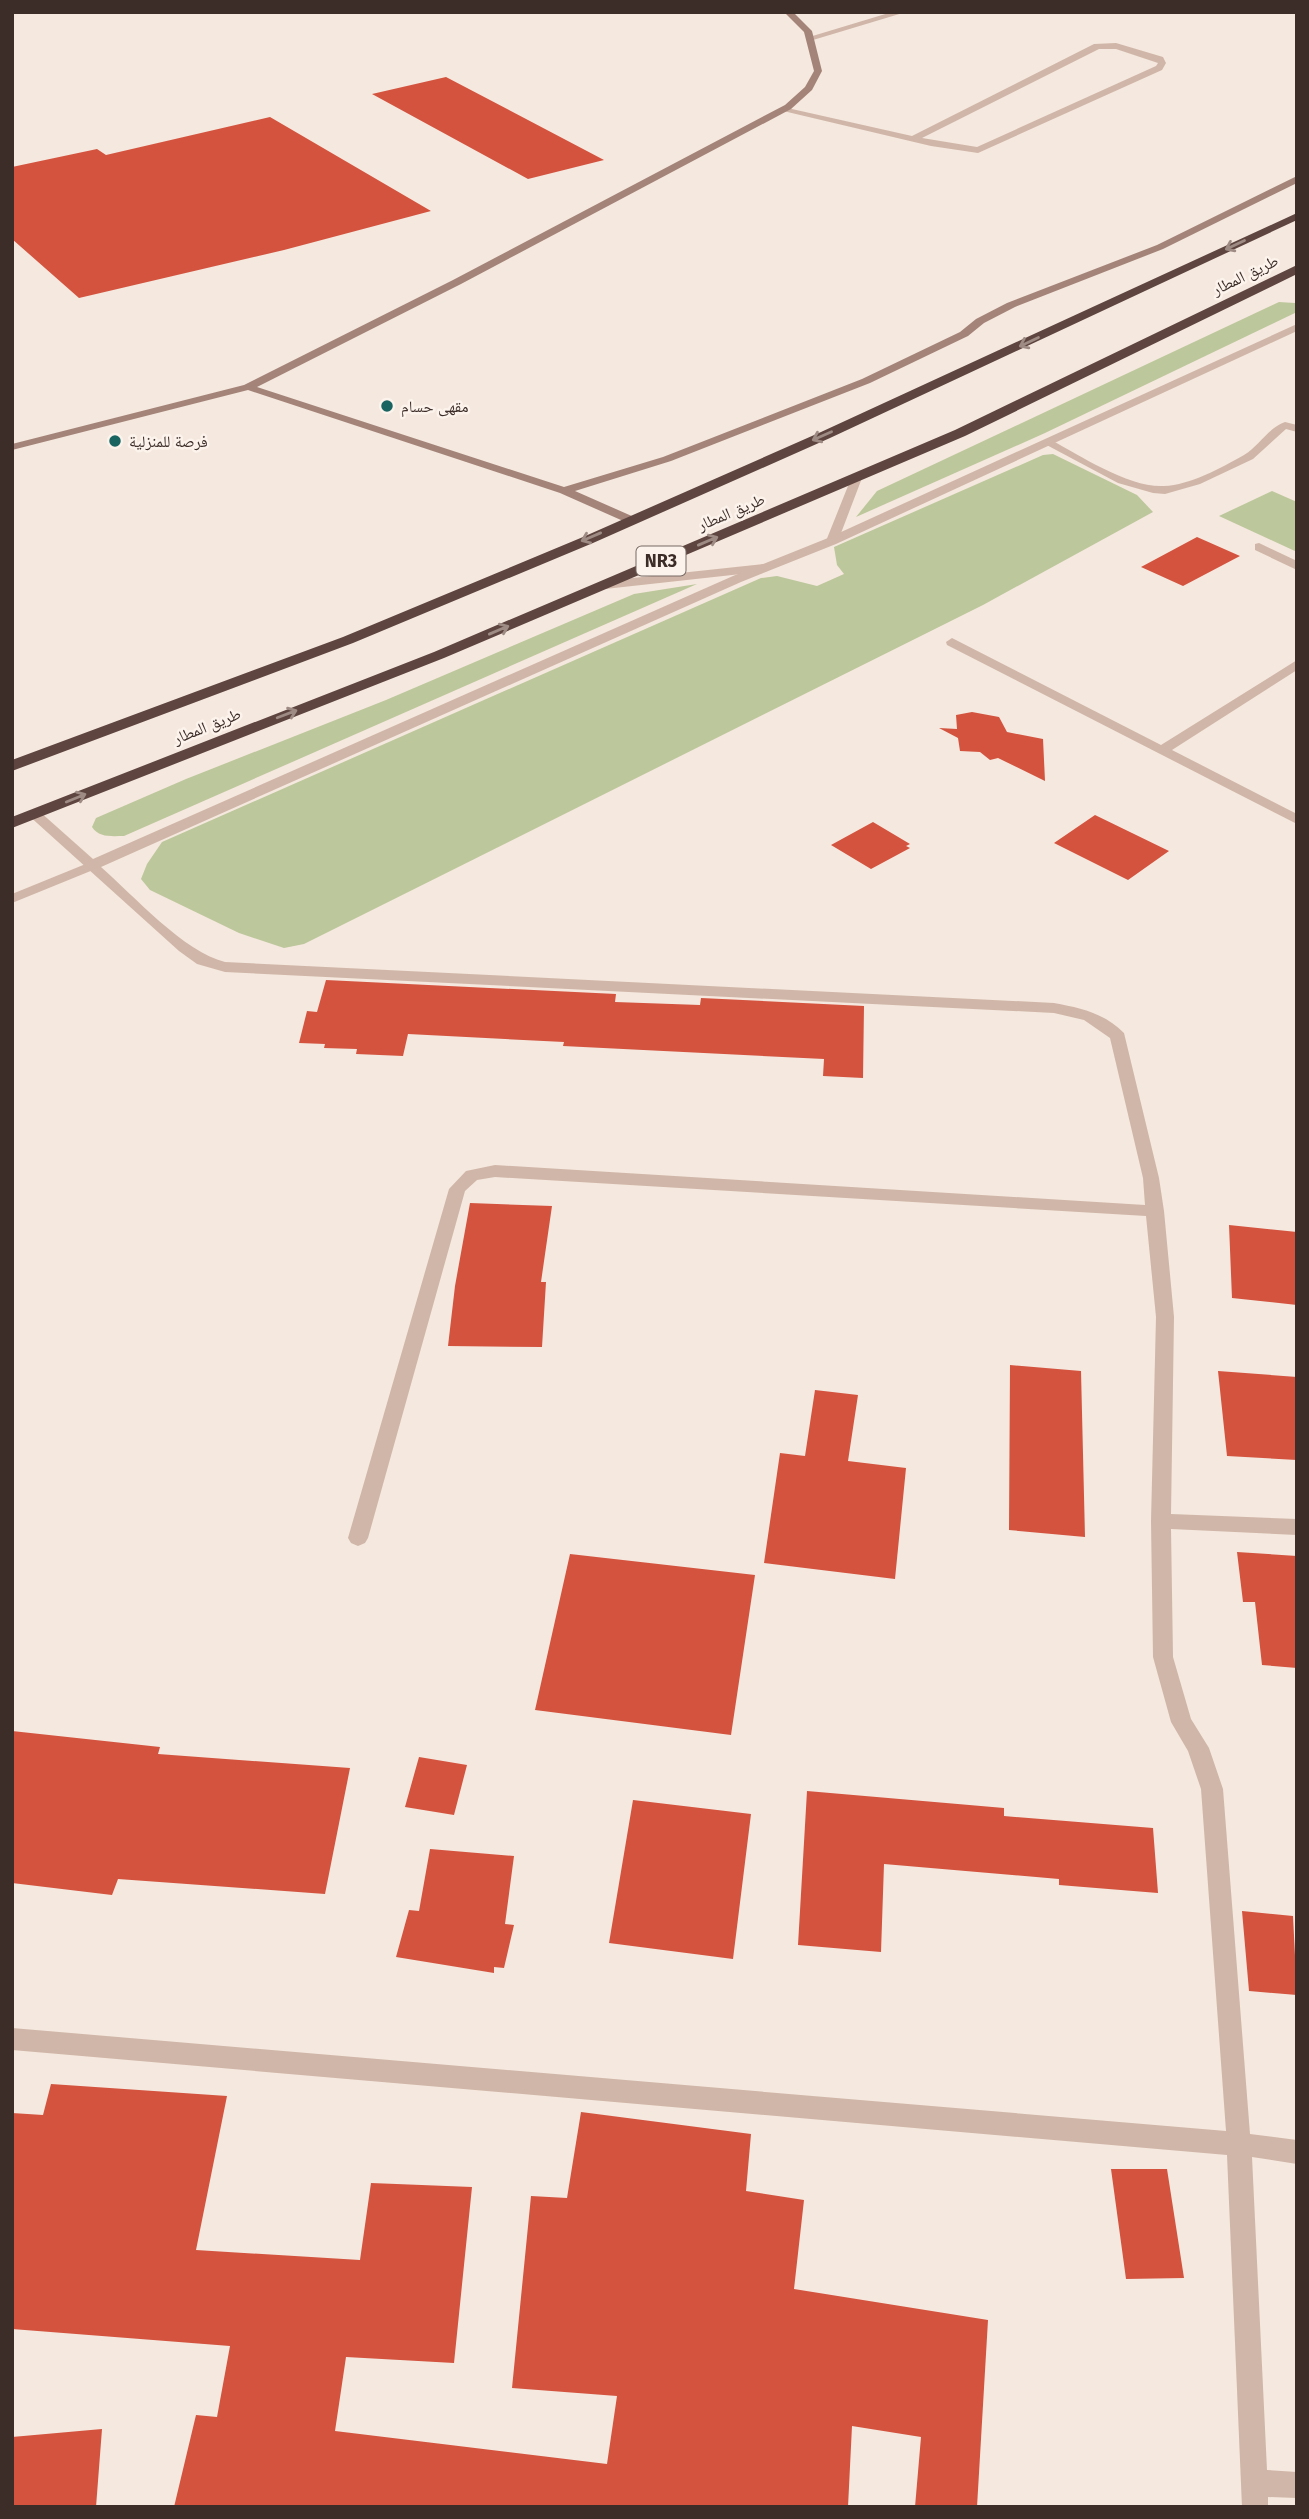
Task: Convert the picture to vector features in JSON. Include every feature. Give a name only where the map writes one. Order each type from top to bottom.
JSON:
[{"type":"highway","name":"طريق المطار","points":[[12,765],[348,639],[630,520],[929,389],[1297,216]]},
{"type":"highway","name":"طريق المطار","points":[[12,823],[439,655],[856,478],[960,433],[1297,270]]},
{"type":"street","points":[[12,447],[248,387],[457,282],[783,110],[809,89],[818,71],[808,32],[788,12]]},
{"type":"street","points":[[810,38],[902,12]]},
{"type":"street","points":[[783,110],[913,139],[963,150],[978,150],[1159,68],[1162,64],[1160,59],[1116,46],[1097,46],[913,139]]},
{"type":"street","points":[[564,491],[667,459],[866,381],[964,334],[980,321],[1011,305],[1160,247],[1297,179]]},
{"type":"street","points":[[12,899],[764,568],[832,541],[1297,327]]},
{"type":"street","points":[[248,387],[564,491],[630,520]]},
{"type":"street","points":[[1047,442],[1138,487],[1163,491],[1186,485],[1252,456],[1272,433],[1284,425],[1297,429]]},
{"type":"street","points":[[832,541],[856,478]]},
{"type":"street","points":[[1259,547],[1297,566]]},
{"type":"street","points":[[605,584],[764,568]]},
{"type":"street","points":[[952,642],[1297,820]]},
{"type":"street","points":[[1162,750],[1297,664]]},
{"type":"street","points":[[34,814],[184,948],[202,961],[225,967],[1054,1007],[1086,1013],[1106,1023],[1118,1037],[1151,1178],[1165,1317],[1161,1521],[1163,1657],[1181,1722],[1198,1748],[1212,1789],[1239,2144],[1254,2495],[1297,2485]]},
{"type":"street","points":[[358,1538],[457,1189],[472,1175],[495,1171],[1155,1211]]},
{"type":"street","points":[[1161,1521],[1297,1527]]},
{"type":"street","points":[[12,2039],[1239,2144],[1297,2152]]},
{"type":"green space","points":[[1279,302],[1295,303],[1297,312],[1045,433],[856,517],[877,491]]},
{"type":"green space","points":[[1053,454],[1137,495],[1153,512],[983,605],[304,944],[284,948],[239,933],[150,890],[141,879],[147,864],[162,842],[761,578],[777,576],[817,586],[844,574],[837,565],[834,547],[1043,455]]},
{"type":"green space","points":[[1272,491],[1297,502],[1297,552],[1219,516]]},
{"type":"green space","points":[[697,584],[124,836],[102,835],[92,827],[96,818],[186,779],[386,700],[634,594]]},
{"type":"building","points":[[446,77],[604,160],[528,179],[372,94]]},
{"type":"building","points":[[270,117],[431,211],[284,250],[79,298],[12,239],[12,167],[97,149],[106,155]]},
{"type":"building","points":[[1197,537],[1240,556],[1183,586],[1141,567]]},
{"type":"building","points":[[972,712],[999,717],[1007,732],[1043,739],[1045,781],[998,758],[990,760],[980,752],[960,751],[958,738],[939,728],[957,729],[956,715]]},
{"type":"building","points":[[1095,815],[1169,851],[1128,880],[1054,843]]},
{"type":"building","points":[[873,822],[910,844],[906,846],[910,848],[871,869],[831,845]]},
{"type":"building","points":[[326,980],[616,994],[615,1002],[700,1005],[701,998],[864,1006],[863,1078],[823,1076],[824,1059],[563,1046],[564,1042],[408,1034],[403,1056],[356,1054],[357,1049],[324,1048],[325,1044],[299,1043],[307,1011],[317,1012]]},
{"type":"building","points":[[470,1203],[552,1206],[541,1282],[546,1282],[542,1347],[448,1346],[455,1286]]},
{"type":"building","points":[[1229,1225],[1297,1232],[1297,1305],[1232,1298]]},
{"type":"building","points":[[1010,1365],[1081,1371],[1085,1537],[1009,1530]]},
{"type":"building","points":[[1218,1371],[1297,1377],[1297,1460],[1227,1456]]},
{"type":"building","points":[[815,1390],[858,1395],[848,1461],[906,1468],[895,1579],[764,1563],[780,1453],[805,1456]]},
{"type":"building","points":[[1237,1552],[1297,1556],[1297,1668],[1262,1665],[1255,1602],[1243,1602]]},
{"type":"building","points":[[570,1554],[755,1575],[731,1735],[535,1710]]},
{"type":"building","points":[[12,1731],[160,1747],[158,1754],[350,1768],[325,1894],[118,1879],[112,1895],[12,1883]]},
{"type":"building","points":[[419,1757],[467,1765],[454,1815],[405,1807]]},
{"type":"building","points":[[807,1791],[1004,1808],[1004,1816],[1153,1828],[1158,1893],[1059,1885],[1059,1879],[884,1864],[881,1952],[798,1945]]},
{"type":"building","points":[[633,1800],[751,1814],[733,1959],[609,1943]]},
{"type":"building","points":[[430,1849],[514,1856],[505,1924],[514,1925],[504,1968],[494,1967],[494,1973],[396,1957],[409,1910],[419,1911]]},
{"type":"building","points":[[1242,1911],[1293,1916],[1297,1995],[1249,1991]]},
{"type":"building","points":[[51,2084],[227,2096],[196,2250],[360,2260],[371,2183],[472,2187],[454,2363],[346,2357],[335,2431],[607,2464],[617,2396],[512,2388],[531,2196],[567,2198],[581,2112],[751,2134],[746,2191],[804,2200],[794,2289],[988,2320],[977,2507],[915,2507],[921,2437],[852,2426],[848,2507],[174,2507],[196,2415],[217,2417],[230,2346],[12,2329],[12,2113],[43,2115]]},
{"type":"building","points":[[1111,2169],[1167,2169],[1184,2278],[1126,2279]]},
{"type":"building","points":[[102,2429],[96,2507],[12,2507],[12,2437]]},
{"type":"place","name":"مقهى حسام","points":[[387,406]]},
{"type":"place","name":"فرصة للمنزلية","points":[[115,441]]}]
